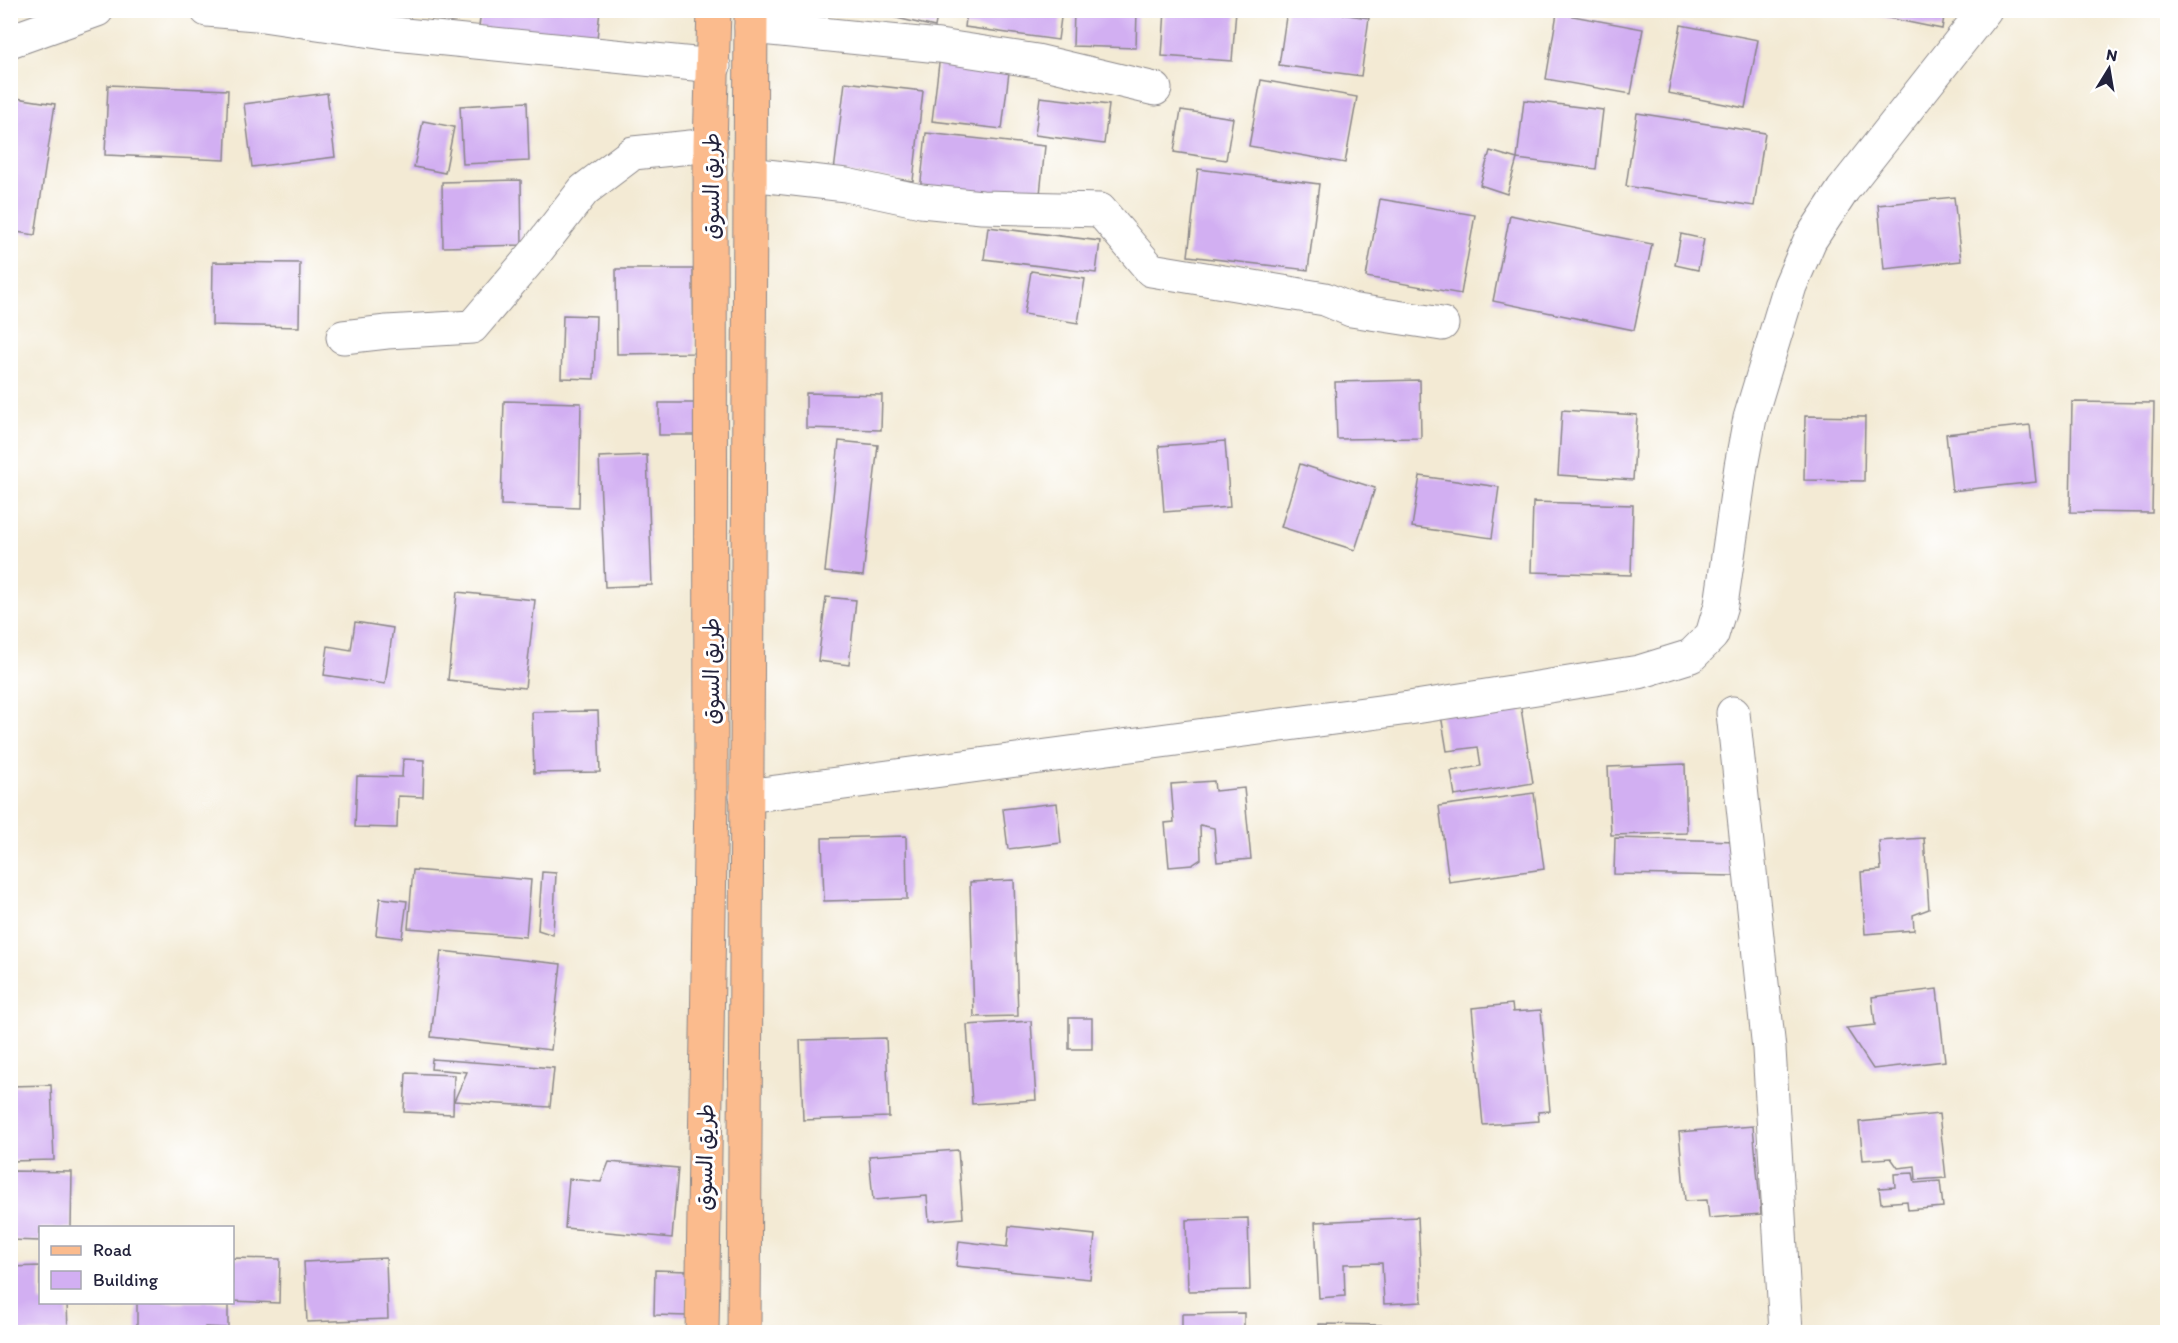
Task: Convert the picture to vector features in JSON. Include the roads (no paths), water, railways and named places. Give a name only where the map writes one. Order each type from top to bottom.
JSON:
[{"type":"main road","name":"طريق السوق","points":[[702,1332],[711,796],[710,145],[714,10]]},
{"type":"main road","name":"طريق السوق","points":[[744,1332],[751,19]]},
{"type":"street","points":[[10,41],[97,10]]},
{"type":"street","points":[[207,10],[345,18],[385,33],[714,66]]},
{"type":"street","points":[[746,796],[1409,708],[1639,672],[1691,656],[1712,635],[1722,605],[1750,417],[1791,286],[1810,240],[1843,190],[1985,10]]},
{"type":"street","points":[[751,19],[1026,59],[1155,89]]},
{"type":"street","points":[[343,337],[472,327],[535,253],[584,190],[633,153],[710,145]]},
{"type":"street","points":[[750,174],[846,185],[921,201],[982,207],[1100,210],[1151,270],[1325,299],[1351,310],[1442,324]]},
{"type":"street","points":[[1733,713],[1769,1049],[1786,1332]]}]
